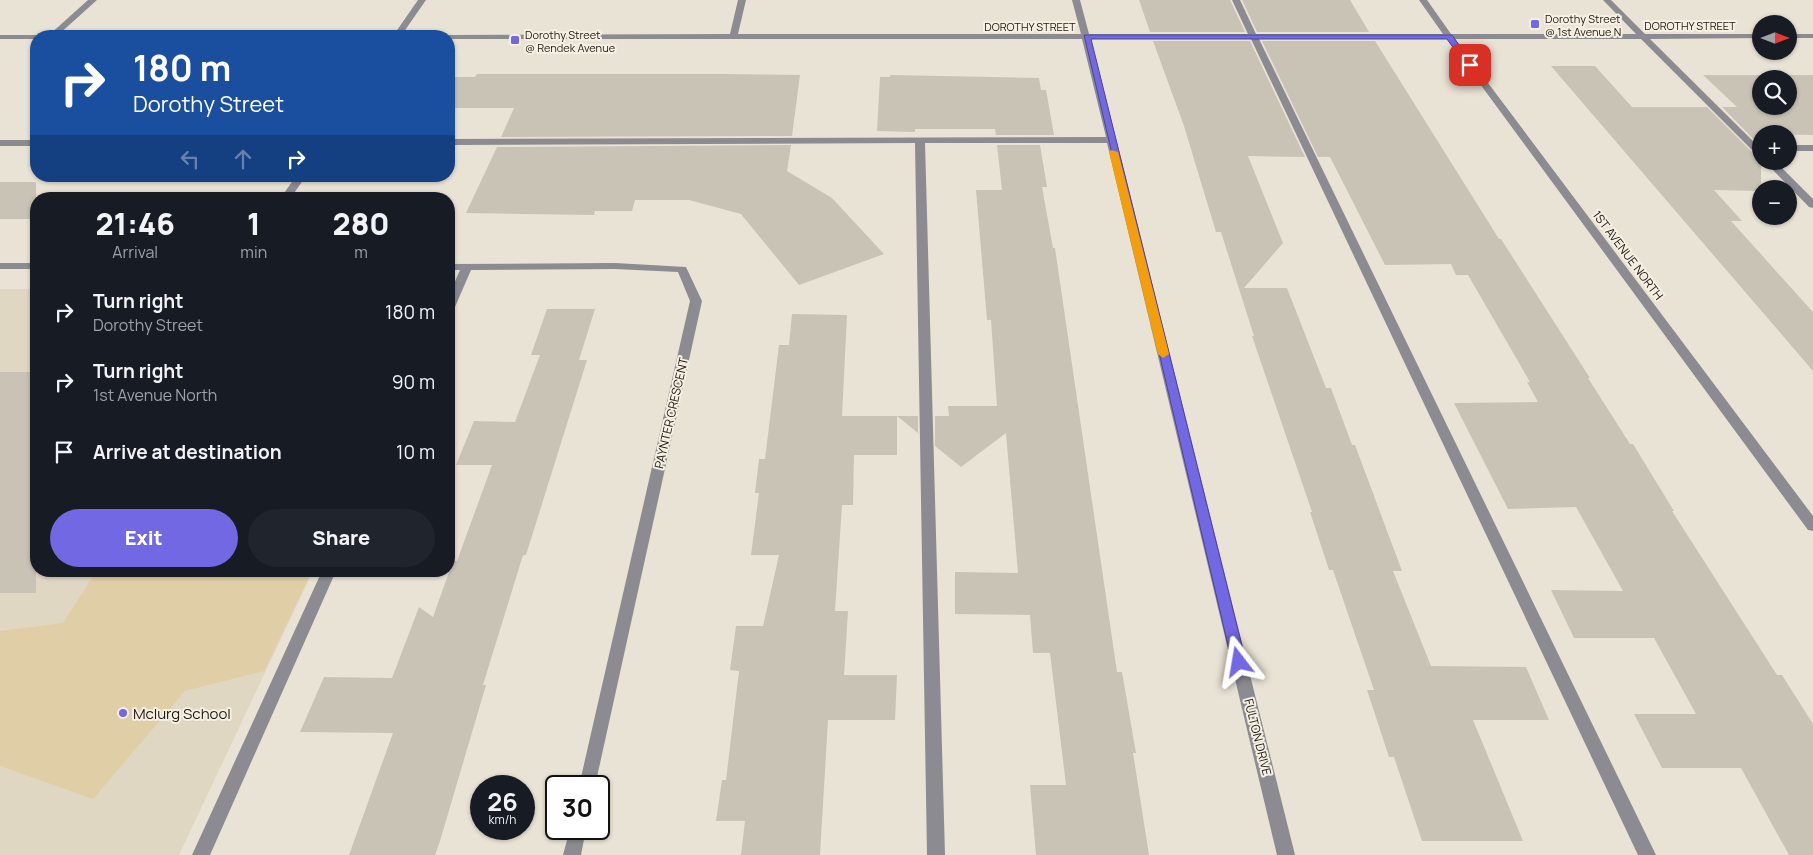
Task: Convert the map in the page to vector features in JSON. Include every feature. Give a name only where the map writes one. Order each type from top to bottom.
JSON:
[{"type":"street","points":[[59,30],[93,0]]},
{"type":"street","points":[[401,30],[422,0]]},
{"type":"street","points":[[733,37],[742,0]]},
{"type":"street","name":"FULTON DRIVE","points":[[1076,0],[1286,855]]},
{"type":"street","points":[[1236,0],[1648,855]]},
{"type":"street","name":"1ST AVENUE NORTH","points":[[1423,0],[1813,526]]},
{"type":"street","points":[[1607,0],[1752,143]]},
{"type":"street","points":[[0,36],[30,36]]},
{"type":"street","name":"DOROTHY STREET","points":[[455,37],[1752,36]]},
{"type":"street","points":[[1798,36],[1813,36]]},
{"type":"street","points":[[455,142],[1111,140]]},
{"type":"street","points":[[920,141],[936,855]]},
{"type":"street","points":[[0,143],[30,143]]},
{"type":"street","points":[[1797,148],[1813,148]]},
{"type":"street","points":[[1778,170],[1813,206]]},
{"type":"street","points":[[0,266],[30,266]]},
{"type":"street","name":"PAYNTER CRESCENT","points":[[455,267],[615,266],[682,269],[696,301],[589,775]]},
{"type":"street","points":[[455,294],[467,267]]},
{"type":"street","points":[[201,855],[326,577]]},
{"type":"street","points":[[572,855],[575,840]]},
{"type":"shaded area","name":"Mclurg School","points":[[0,289],[30,289],[30,577],[310,577],[179,855],[0,855]]},
{"type":"shaded area","points":[[92,577],[309,577],[264,671],[185,691],[93,799],[0,766],[0,631],[63,623]]},
{"type":"building","points":[[1139,0],[1230,0],[1245,32],[1150,32]]},
{"type":"building","points":[[1242,0],[1350,0],[1369,32],[1257,32]]},
{"type":"building","points":[[1153,41],[1250,41],[1305,157],[1248,156],[1283,243],[1244,288],[1287,288],[1326,388],[1331,388],[1352,445],[1355,445],[1402,571],[1393,571],[1431,666],[1526,667],[1549,720],[1473,720],[1523,841],[1422,841],[1394,757],[1389,757],[1367,690],[1374,690],[1333,570],[1329,570],[1310,512],[1312,512],[1252,336],[1254,336],[1221,232],[1216,232],[1184,126]]},
{"type":"building","points":[[1262,41],[1375,41],[1630,444],[1633,444],[1674,511],[1672,511],[1777,675],[1782,675],[1813,724],[1813,855],[1789,855],[1741,768],[1662,768],[1634,714],[1696,714],[1654,638],[1574,638],[1551,590],[1623,591],[1576,507],[1508,509],[1454,403],[1538,402],[1527,382],[1530,382],[1468,275],[1456,275],[1451,264],[1385,265],[1330,157],[1318,157]]},
{"type":"building","points":[[1551,66],[1595,66],[1632,107],[1707,107],[1752,152],[1752,170],[1761,170],[1761,180],[1752,180],[1752,191],[1714,190],[1742,221],[1731,221],[1813,312],[1813,371]]},
{"type":"building","points":[[477,74],[800,75],[792,136],[501,137],[514,108],[455,108],[455,77],[475,77]]},
{"type":"building","points":[[890,75],[1039,78],[1041,90],[1046,90],[1054,135],[996,135],[995,129],[915,129],[915,132],[877,131],[880,77],[890,77]]},
{"type":"building","points":[[1703,75],[1752,75],[1752,115],[1797,115],[1797,75],[1813,75],[1813,135],[1797,135],[1797,125],[1752,125],[1752,138],[1722,107],[1737,107]]},
{"type":"building","points":[[791,145],[787,171],[832,198],[884,254],[799,285],[741,214],[689,200],[635,200],[632,211],[595,211],[594,215],[466,213],[497,147]]},
{"type":"building","points":[[997,145],[1040,145],[1047,187],[1042,187],[1053,248],[1055,248],[1117,672],[1122,672],[1136,753],[1133,753],[1149,855],[1036,855],[1030,785],[1066,785],[1050,653],[1033,653],[1030,615],[955,614],[955,572],[1018,573],[1006,433],[961,467],[935,446],[935,416],[949,416],[948,406],[997,406],[991,320],[987,320],[976,190],[1002,190]]},
{"type":"building","points":[[0,182],[36,182],[36,192],[30,192],[30,219],[0,219]]},
{"type":"building","points":[[547,309],[595,309],[579,360],[587,360],[526,555],[523,555],[483,685],[486,685],[435,855],[349,855],[393,733],[300,732],[324,677],[392,678],[419,607],[433,617],[447,577],[455,577],[455,561],[457,561],[492,465],[456,465],[474,421],[515,422],[540,355],[531,355]]},
{"type":"building","points":[[792,314],[847,315],[842,416],[897,416],[897,455],[854,455],[853,505],[842,505],[835,611],[848,611],[844,675],[897,675],[895,720],[828,720],[820,855],[741,855],[745,821],[716,821],[722,780],[726,780],[739,671],[730,670],[736,626],[763,626],[779,555],[751,555],[759,493],[755,493],[759,459],[765,459],[779,345],[789,345]]},
{"type":"building","points":[[0,372],[30,372],[30,577],[36,577],[36,593],[0,593]]},
{"type":"building","points":[[897,416],[918,416],[918,433]]},
{"type":"slow traffic","points":[[1114,152],[1163,354]]},
{"type":"place","name":"Dorothy Street @ 1st Avenue N","points":[[1535,24]]},
{"type":"place","name":"Dorothy Street @ Rendek Avenue","points":[[515,40]]},
{"type":"place","name":"Mclurg School","points":[[123,713]]},
{"type":"route","points":[[1239,662],[1086,37],[1449,37],[1470,65]]}]
